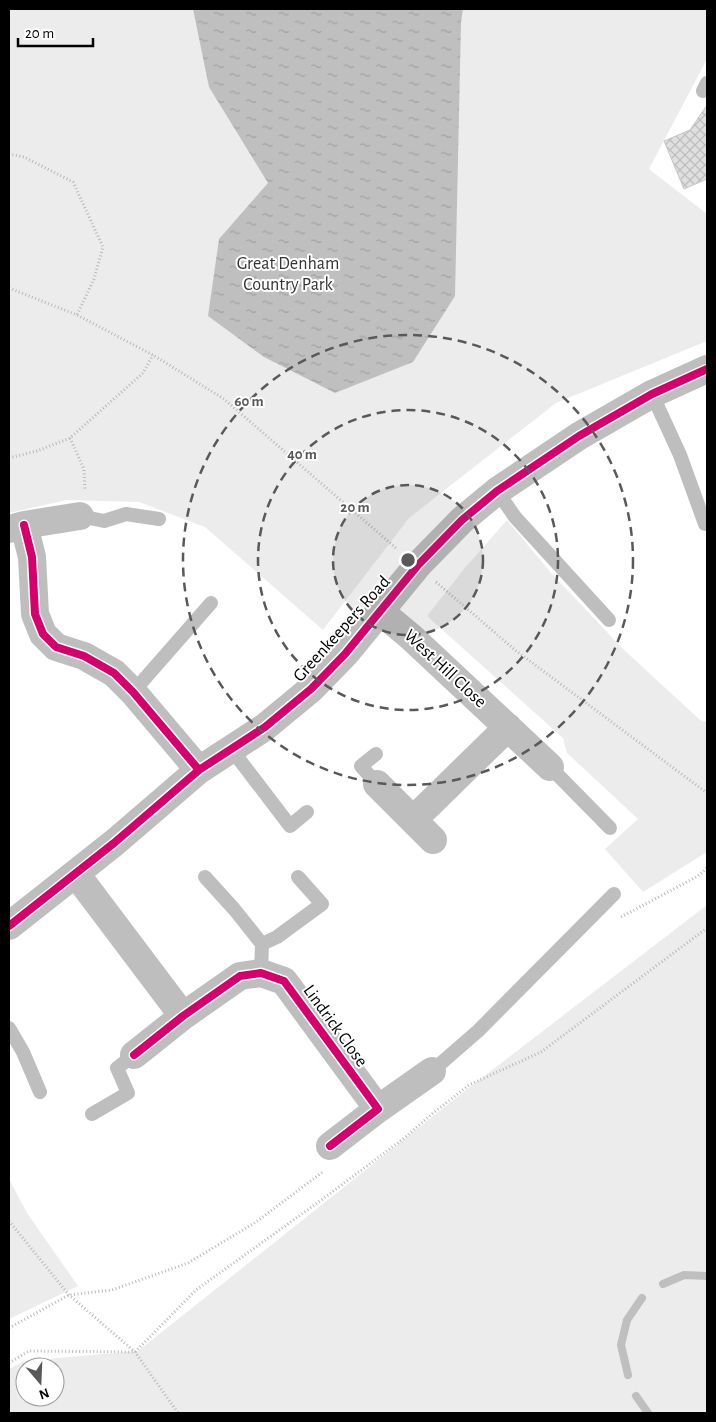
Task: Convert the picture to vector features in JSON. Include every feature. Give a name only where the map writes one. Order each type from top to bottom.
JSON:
[{"type":"street","name":"Greenkeepers Road","points":[[12,918],[76,874],[198,770],[232,750],[265,727],[311,688],[345,654],[382,612],[418,565],[462,520],[497,491],[579,436],[652,394],[707,369]]},
{"type":"street","points":[[80,516],[16,527],[32,557],[36,614],[43,634],[56,647],[84,656],[114,673],[133,692],[198,770]]},
{"type":"street","name":"West Hill Close","points":[[382,612],[550,767]]},
{"type":"street","points":[[413,820],[508,728]]},
{"type":"street","points":[[377,784],[433,840]]},
{"type":"street","points":[[76,874],[183,1016]]},
{"type":"street","points":[[134,1055],[183,1016],[240,976],[261,973]]},
{"type":"street","name":"Lindrick Close","points":[[261,973],[284,981],[378,1109]]},
{"type":"street","points":[[330,1146],[432,1071]]},
{"type":"lane","points":[[652,394],[680,455],[705,524]]},
{"type":"lane","points":[[497,491],[515,517],[609,620]]},
{"type":"lane","points":[[80,516],[104,521],[126,514],[159,519]]},
{"type":"lane","points":[[133,692],[212,604]]},
{"type":"lane","points":[[232,750],[290,826],[307,812]]},
{"type":"lane","points":[[376,754],[362,766],[377,784]]},
{"type":"lane","name":"West Hill Close","points":[[550,767],[610,828]]},
{"type":"lane","points":[[205,877],[262,944],[261,973]]},
{"type":"lane","points":[[262,944],[277,937],[322,904],[298,877]]},
{"type":"lane","points":[[432,1071],[478,1031],[614,894]]},
{"type":"lane","points":[[9,1028],[23,1052],[40,1092]]},
{"type":"lane","points":[[92,1114],[128,1093],[117,1068],[134,1055]]},
{"type":"path","points":[[9,154],[24,157],[73,182],[103,247],[94,279],[77,316]]},
{"type":"path","points":[[9,288],[77,316],[153,355],[224,399],[515,650],[707,793]]},
{"type":"path","points":[[9,458],[37,451],[70,438],[143,373],[153,355]]},
{"type":"path","points":[[70,438],[84,469],[86,508],[80,516]]},
{"type":"path","points":[[9,1363],[29,1351],[135,1352],[196,1290],[403,1140],[469,1085],[541,1052],[707,928]]},
{"type":"path","points":[[9,1221],[69,1295],[135,1352],[178,1413]]},
{"type":"green space","name":"Great Denham Country Park","points":[[9,9],[707,9],[707,59],[649,169],[707,214],[707,341],[556,403],[409,518],[323,630],[205,527],[139,502],[67,500],[9,513]]},
{"type":"green space","points":[[507,520],[552,574],[621,647],[700,720],[707,722],[707,852],[643,892],[605,849],[638,819],[567,753],[563,738],[427,616],[464,569]]},
{"type":"green space","points":[[707,905],[707,1413],[9,1413],[9,1369],[15,1366],[15,1407],[65,1407],[65,1357],[138,1351],[466,1090]]},
{"type":"green space","points":[[9,1179],[27,1213],[78,1286],[9,1319]]},
{"type":"water","points":[[193,9],[463,9],[461,22],[455,296],[413,362],[335,393],[264,357],[208,316],[219,239],[268,183],[209,87]]},
{"type":"building","points":[[707,105],[707,179],[684,189],[664,141],[690,130]]},
{"type":"waterway","points":[[663,1284],[684,1275],[707,1276]]},
{"type":"waterway","points":[[628,1375],[621,1345],[627,1320],[642,1298]]},
{"type":"waterway","points":[[636,1396],[648,1413]]},
{"type":"cycle path","points":[[9,926],[114,843],[199,770],[265,727],[311,689],[345,654],[418,565],[462,520],[497,491],[579,436],[652,394],[707,369]]},
{"type":"cycle path","points":[[24,525],[32,557],[35,614],[43,634],[56,647],[84,656],[114,673],[133,692],[199,770]]},
{"type":"cycle path","points":[[134,1055],[183,1016],[240,976],[261,973],[284,981],[378,1109],[330,1146]]}]
